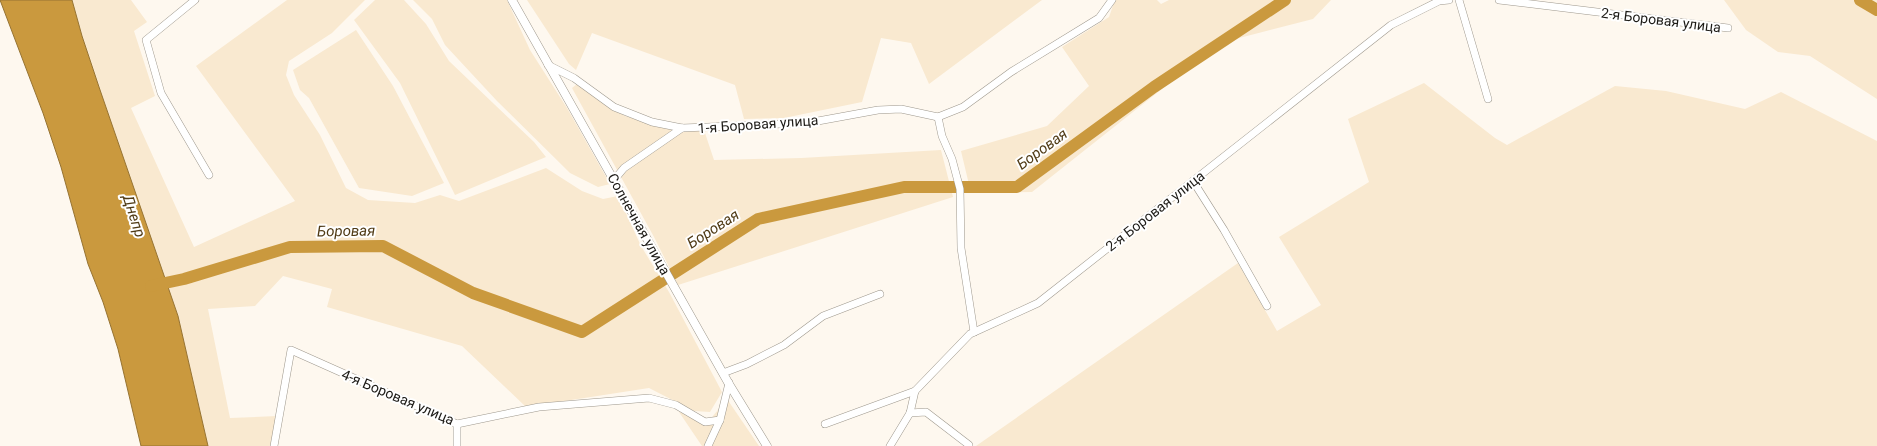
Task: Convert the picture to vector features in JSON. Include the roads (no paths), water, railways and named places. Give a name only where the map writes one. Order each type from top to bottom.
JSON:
[{"type":"street","points":[[195,0],[146,40],[161,93],[209,175]]},
{"type":"street","name":"Солнечная улица","points":[[512,0],[723,373],[767,446]]},
{"type":"street","points":[[974,332],[961,248],[960,189],[952,159],[942,136],[938,117],[963,107],[1012,72],[1099,18],[1112,0]]},
{"type":"street","name":"2-я Боровая улица","points":[[915,391],[955,348],[974,332],[1038,303],[1392,25],[1439,1],[1449,0]]},
{"type":"street","points":[[1459,0],[1488,100]]},
{"type":"street","name":"2-я Боровая улица","points":[[1499,0],[1728,28]]},
{"type":"street","name":"1-я Боровая улица","points":[[548,65],[574,78],[614,107],[652,122],[682,128],[807,123],[878,110],[893,109],[901,109],[938,117]]},
{"type":"street","points":[[614,180],[624,168],[682,128]]},
{"type":"street","points":[[1193,181],[1224,230],[1267,306]]},
{"type":"street","points":[[723,373],[747,364],[784,345],[823,316],[880,294]]},
{"type":"street","name":"4-я Боровая улица","points":[[274,446],[291,350],[457,424],[539,406],[649,398],[676,405],[705,422],[720,420]]},
{"type":"street","points":[[708,446],[720,420],[729,383]]},
{"type":"street","points":[[890,446],[910,413],[915,391]]},
{"type":"street","points":[[825,424],[915,391]]},
{"type":"street","points":[[910,413],[926,412],[969,446]]},
{"type":"street","points":[[457,424],[457,446]]},
{"type":"water","name":"Днепр","points":[[0,0],[72,0],[99,87],[178,316],[208,446],[141,446],[118,349],[103,302],[88,264],[61,167],[43,113]]},
{"type":"waterway","name":"Боровая","points":[[151,286],[184,279],[290,247],[383,246],[473,293],[582,332],[758,219],[904,187],[1017,187],[1154,87],[1285,0]]},
{"type":"waterway","name":"Боровая","points":[[1860,0],[1877,10]]}]
